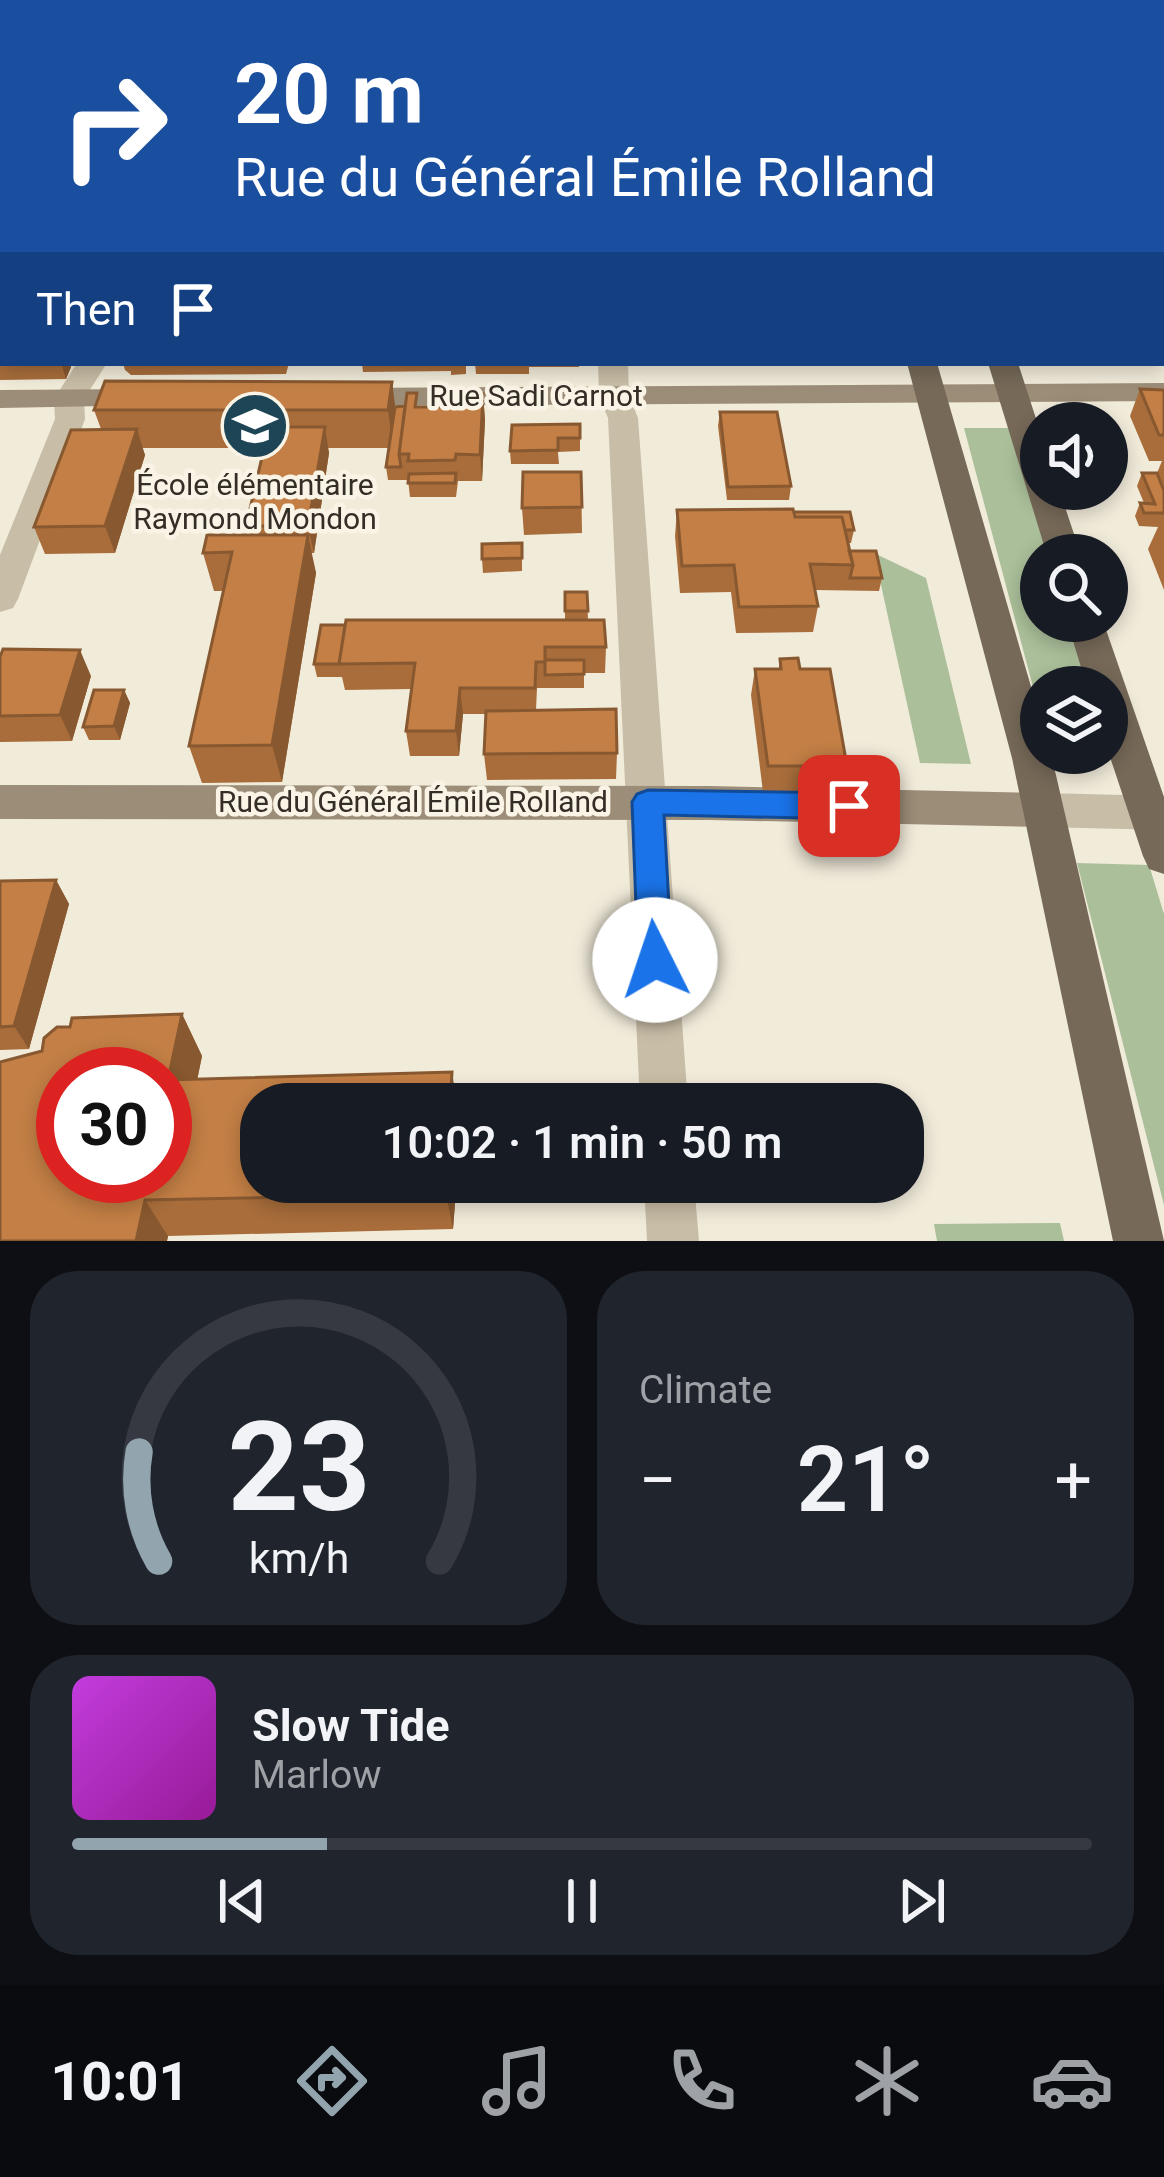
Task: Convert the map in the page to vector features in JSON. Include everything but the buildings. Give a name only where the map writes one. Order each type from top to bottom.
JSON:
[{"type":"main road","points":[[1008,378],[1020,416]]},
{"type":"main road","points":[[926,379],[1032,758],[1138,1241]]},
{"type":"main road","points":[[1128,744],[1156,813],[1164,856]]},
{"type":"street","points":[[0,599],[70,419],[69,399],[90,366]]},
{"type":"street","name":"Rue Sadi Carnot","points":[[320,397],[614,379],[1008,378],[1164,392]]},
{"type":"street","points":[[614,379],[623,418],[663,1083]]},
{"type":"street","points":[[0,399],[180,398]]},
{"type":"street","name":"Rue du Général Émile Rolland","points":[[0,802],[648,802],[1042,810]]},
{"type":"street","points":[[1042,810],[1156,813]]},
{"type":"street","points":[[670,1203],[673,1241]]},
{"type":"green space","points":[[964,428],[1015,428],[1020,444],[1020,510],[1040,510],[1048,534],[1020,534],[1020,638]]},
{"type":"green space","points":[[874,553],[926,578],[971,764],[920,763]]},
{"type":"green space","points":[[1021,642],[1080,642],[1088,666],[1027,666]]},
{"type":"green space","points":[[1077,863],[1149,865],[1164,914],[1164,1205]]},
{"type":"green space","points":[[1060,1223],[1064,1241],[937,1241],[934,1224]]},
{"type":"place","name":"École élémentaire Raymond Mondon","points":[[255,426]]},
{"type":"route","points":[[655,960],[648,802],[849,806]]}]
